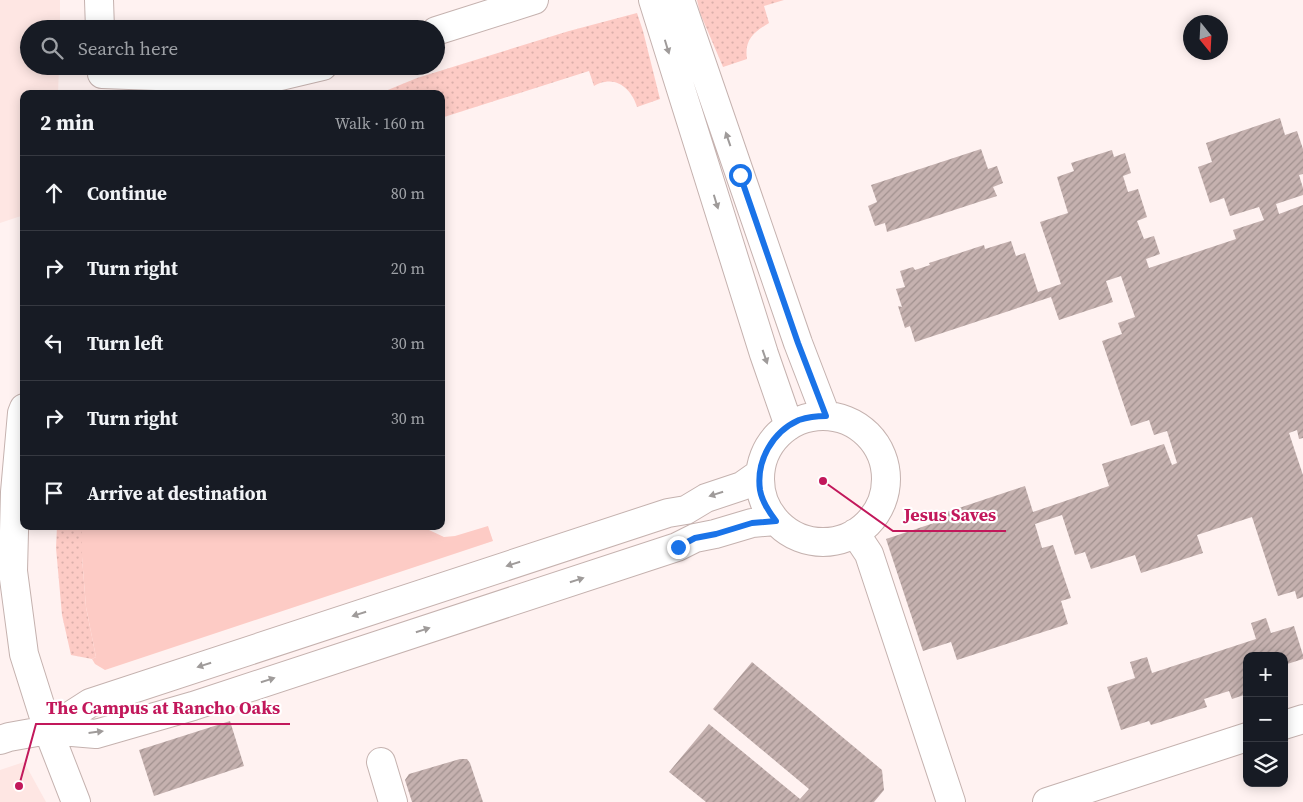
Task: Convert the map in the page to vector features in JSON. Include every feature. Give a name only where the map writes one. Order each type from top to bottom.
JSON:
[{"type":"street","points":[[99,0],[100,20]]},
{"type":"street","points":[[445,28],[534,0]]},
{"type":"street","points":[[653,0],[764,354],[789,426]]},
{"type":"street","points":[[680,0],[798,343],[826,416]]},
{"type":"street","points":[[101,78],[238,79],[285,75]]},
{"type":"street","points":[[813,416],[826,416],[844,419],[860,428],[873,440],[881,455],[886,472],[885,490],[879,507],[869,522],[855,533],[835,541],[813,542],[793,535],[776,521],[766,507],[760,491],[759,474],[762,459],[768,446],[778,435],[800,420],[813,416]]},
{"type":"street","points":[[20,436],[15,492],[13,570],[24,654],[48,730],[76,802]]},
{"type":"street","points":[[48,730],[90,703],[668,513],[686,510],[706,498],[742,486],[759,474]]},
{"type":"street","points":[[0,740],[48,730],[96,734],[202,702],[678,547],[695,538],[752,523],[776,521]]},
{"type":"street","points":[[855,533],[869,554],[951,802]]},
{"type":"street","points":[[1288,724],[1303,720]]},
{"type":"street","points":[[1047,802],[1243,739]]},
{"type":"street","points":[[380,762],[393,802]]},
{"type":"shaded area","points":[[0,0],[60,0],[60,20],[20,20],[20,75],[59,75],[58,90],[20,90],[20,216],[0,223]]},
{"type":"shaded area","points":[[697,0],[784,0],[764,6],[769,23],[751,37],[746,52],[747,59],[723,67],[700,13]]},
{"type":"shaded area","points":[[637,13],[660,99],[637,107],[633,97],[621,85],[602,82],[594,86],[589,71],[445,117],[445,90],[388,90],[427,75],[445,75],[445,69],[569,31]]},
{"type":"shaded area","points":[[488,526],[493,541],[105,670],[95,664],[92,659],[96,657],[86,607],[82,530],[429,530],[444,537],[455,536]]},
{"type":"shaded area","points":[[57,530],[82,530],[86,607],[96,657],[92,659],[71,655],[62,615],[56,548]]},
{"type":"shaded area","points":[[24,762],[46,802],[0,802],[0,770]]},
{"type":"building","points":[[1280,118],[1285,135],[1297,131],[1303,149],[1303,174],[1299,175],[1303,195],[1276,204],[1279,214],[1303,205],[1303,438],[1299,439],[1297,430],[1289,433],[1303,475],[1303,597],[1297,599],[1295,591],[1278,596],[1252,517],[1197,535],[1203,553],[1141,573],[1135,555],[1091,569],[1085,552],[1075,555],[1062,515],[1035,524],[1042,548],[1053,545],[1071,598],[1061,601],[1068,624],[957,660],[951,642],[923,651],[886,539],[940,521],[938,515],[1025,486],[1033,512],[1109,486],[1102,464],[1164,444],[1172,465],[1177,463],[1167,431],[1154,435],[1149,420],[1131,426],[1102,341],[1122,334],[1118,323],[1135,317],[1121,276],[1106,281],[1113,302],[1059,320],[1051,297],[915,342],[910,326],[905,328],[898,306],[902,307],[896,289],[905,287],[900,271],[913,267],[915,270],[930,265],[929,263],[984,245],[985,249],[1011,241],[1016,256],[1025,253],[1038,292],[1061,284],[1040,222],[1068,213],[1057,177],[1074,171],[1071,163],[1112,150],[1114,157],[1125,153],[1131,173],[1123,176],[1128,192],[1138,189],[1147,217],[1137,221],[1144,239],[1154,236],[1160,254],[1146,259],[1149,268],[1236,239],[1233,230],[1264,220],[1259,207],[1230,216],[1224,198],[1210,203],[1198,167],[1212,162],[1206,143]]},
{"type":"building","points":[[981,149],[988,169],[997,166],[1003,183],[993,187],[997,196],[887,232],[885,223],[875,226],[868,206],[877,202],[871,185]]},
{"type":"building","points":[[1266,618],[1271,633],[1294,626],[1303,659],[1288,664],[1288,652],[1243,652],[1243,695],[1232,699],[1229,691],[1204,699],[1207,707],[1151,725],[1149,721],[1121,730],[1107,687],[1135,678],[1130,662],[1147,657],[1152,673],[1256,639],[1251,623]]},
{"type":"building","points":[[752,662],[882,770],[884,790],[874,802],[706,802],[669,772],[709,724],[800,799],[809,789],[713,709]]},
{"type":"building","points":[[230,721],[244,766],[154,796],[139,750]]},
{"type":"building","points":[[460,759],[467,759],[470,763],[483,802],[412,802],[405,780],[409,774]]},
{"type":"place","name":"Jesus Saves","points":[[823,481]]},
{"type":"place","name":"The Campus at Rancho Oaks","points":[[19,786]]},
{"type":"route","points":[[678,547],[695,538],[752,523],[776,521],[766,507],[760,491],[759,474],[762,459],[768,446],[789,426],[800,420],[813,416],[826,416],[798,343],[740,175]]}]
